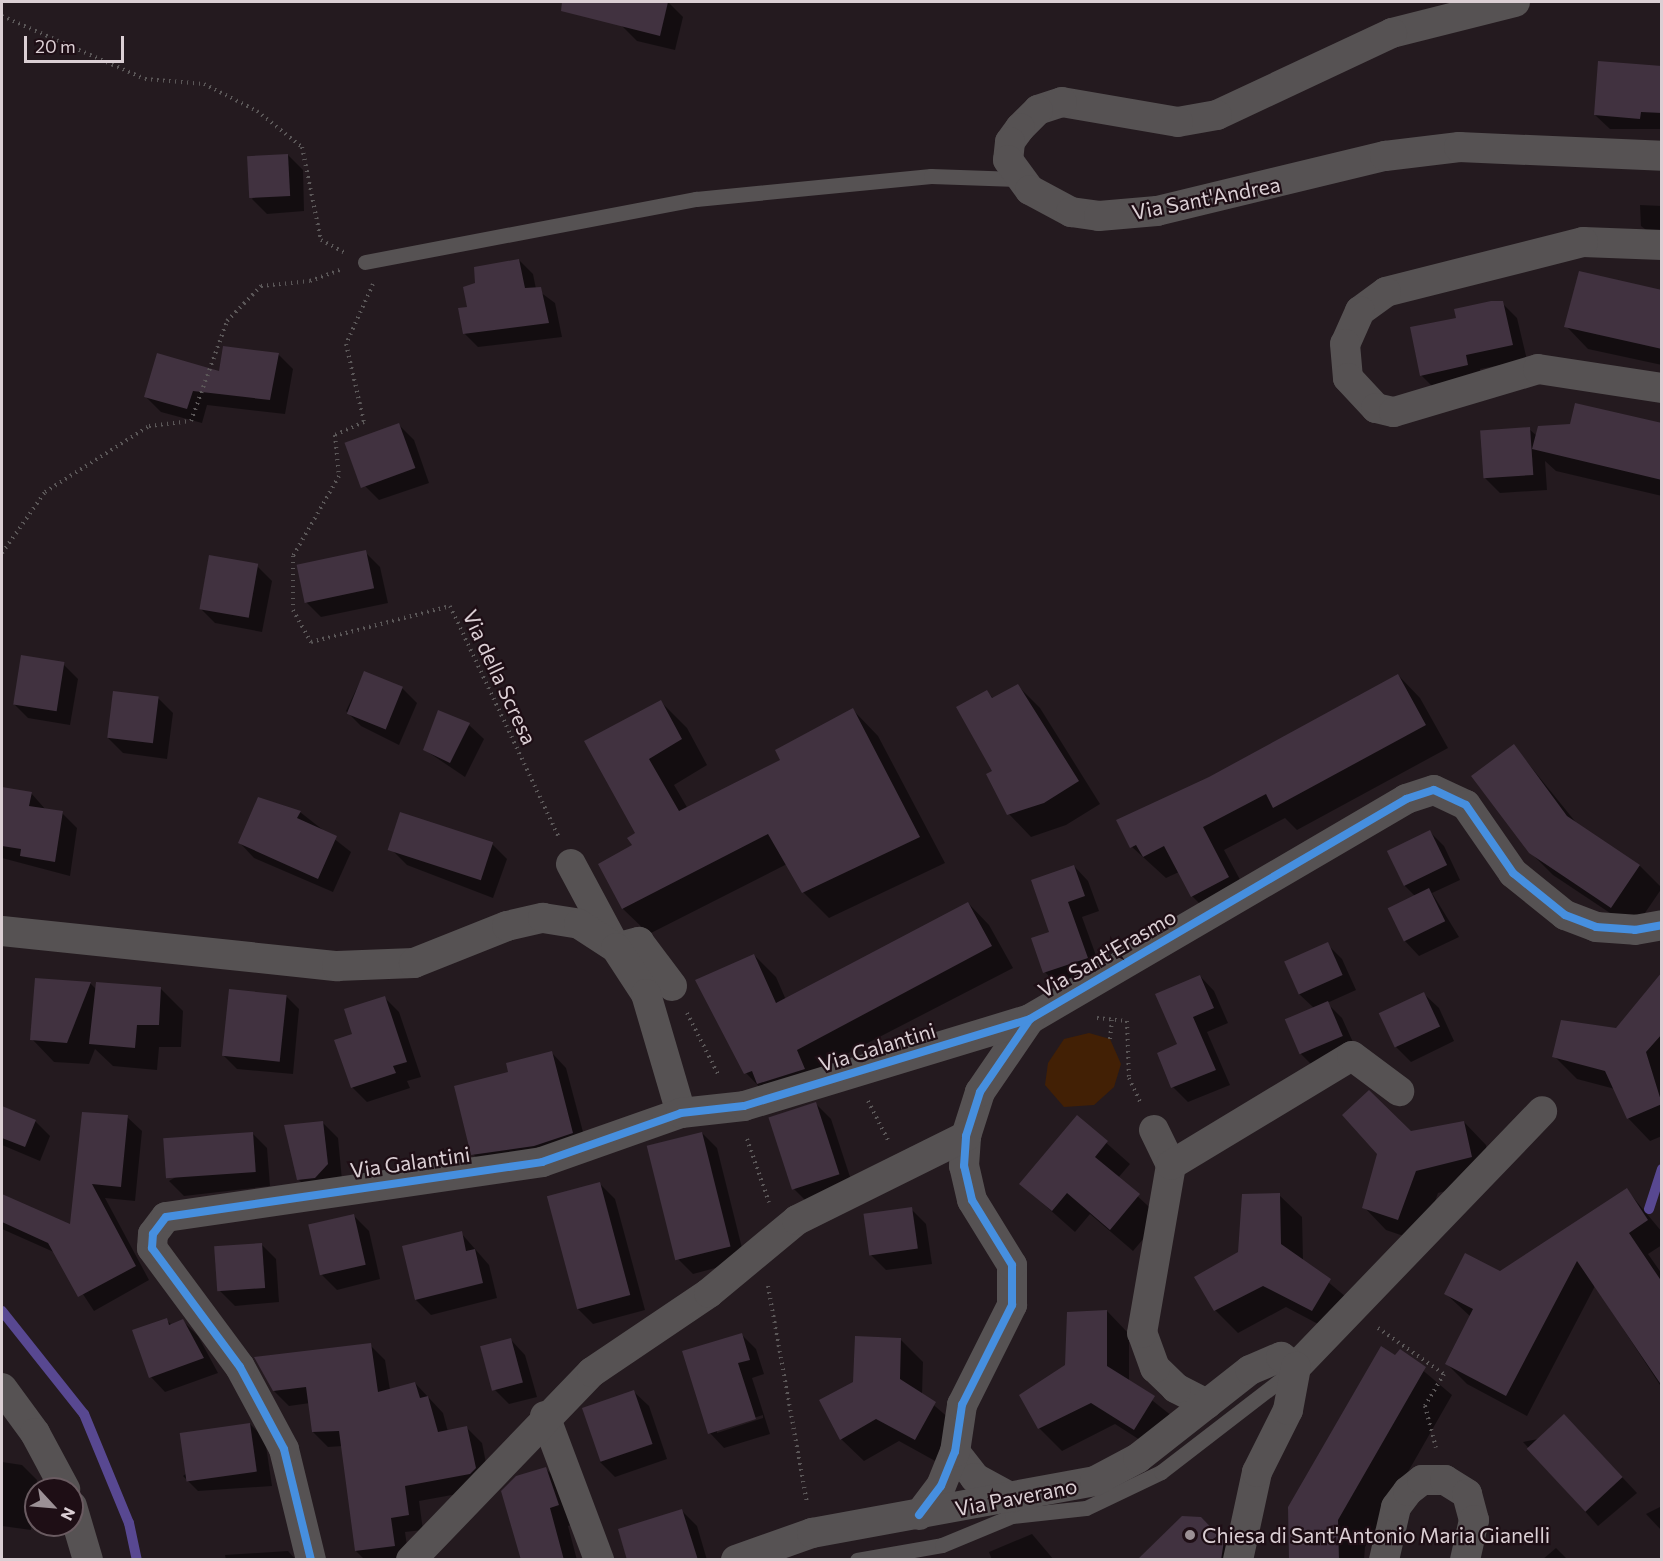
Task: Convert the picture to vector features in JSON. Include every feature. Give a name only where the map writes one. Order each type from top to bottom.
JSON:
[{"type":"street","points":[[1017,179],[1008,160],[1010,142],[1038,110],[1062,102],[1178,122],[1216,115],[1392,33],[1515,2]]},
{"type":"street","name":"Via Sant'Andrea","points":[[1017,179],[1071,212],[1099,216],[1157,211],[1385,156],[1459,147],[1662,156]]},
{"type":"street","points":[[1662,245],[1583,242],[1386,292],[1360,311],[1345,344],[1348,378],[1376,408],[1394,412],[1538,369],[1662,388]]},
{"type":"street","name":"Via Sant'Erasmo","points":[[920,1515],[941,1486],[955,1452],[962,1405],[1012,1305],[1012,1265],[972,1200],[964,1166],[966,1136],[980,1092],[1030,1019],[1406,799],[1434,790],[1466,805],[1513,873],[1565,915],[1596,927],[1635,930],[1662,925]]},
{"type":"street","points":[[571,864],[616,948],[646,994],[681,1113]]},
{"type":"street","points":[[2,931],[337,966],[414,963],[463,948],[507,926],[543,918],[579,924],[616,948],[639,942],[672,986]]},
{"type":"street","name":"Via Galantini","points":[[311,1560],[284,1449],[240,1367],[157,1259],[152,1248],[158,1224],[181,1212],[542,1162],[681,1113],[744,1106],[1030,1019]]},
{"type":"street","points":[[1171,1166],[1352,1056],[1399,1092]]},
{"type":"street","points":[[1238,1560],[1257,1472],[1288,1410],[1296,1367],[1542,1111]]},
{"type":"street","points":[[1154,1130],[1171,1166],[1142,1333],[1155,1368],[1176,1388],[1207,1404]]},
{"type":"street","points":[[411,1560],[545,1416],[592,1372],[709,1293],[797,1220],[966,1136]]},
{"type":"street","name":"Via Paverano","points":[[736,1560],[812,1533],[920,1515],[1095,1481],[1138,1458],[1271,1358],[1281,1357],[1296,1367]]},
{"type":"street","points":[[2,1388],[35,1433],[59,1477]]},
{"type":"street","points":[[545,1416],[599,1560]]},
{"type":"street","points":[[955,1452],[975,1478],[1012,1498]]},
{"type":"street","points":[[1383,1560],[1396,1507],[1408,1491],[1422,1480],[1445,1480],[1467,1494],[1474,1520],[1465,1560]]},
{"type":"street","points":[[81,1537],[88,1560]]},
{"type":"lane","points":[[365,261],[696,200],[931,176],[1017,179]]},
{"type":"lane","points":[[856,1560],[942,1545],[1012,1516],[1086,1508],[1161,1472],[1296,1367]]},
{"type":"path","points":[[2,16],[145,79],[204,84],[257,111],[288,133],[309,161],[321,240],[365,261]]},
{"type":"path","points":[[2,553],[45,492],[149,426],[191,421],[227,321],[261,286],[310,281],[365,261]]},
{"type":"path","points":[[672,986],[722,1083]]},
{"type":"path","points":[[1091,1018],[1127,1021],[1129,1078],[1154,1130]]},
{"type":"path","points":[[1110,1039],[1112,1020]]},
{"type":"path","points":[[854,1072],[902,1168]]},
{"type":"path","points":[[742,1127],[777,1236],[768,1293],[812,1533]]},
{"type":"path","points":[[1371,1323],[1444,1374],[1425,1406],[1445,1480]]},
{"type":"shaded area","points":[[1089,1033],[1110,1039],[1121,1064],[1114,1087],[1094,1105],[1064,1107],[1045,1085],[1048,1063],[1064,1039]]},
{"type":"building","points":[[562,2],[668,2],[660,36],[561,11]]},
{"type":"building","points":[[1598,61],[1662,66],[1662,113],[1641,112],[1640,119],[1594,115]]},
{"type":"building","points":[[288,154],[290,196],[249,198],[247,156]]},
{"type":"building","points":[[519,259],[525,288],[541,287],[549,323],[463,334],[458,308],[467,307],[463,287],[475,283],[474,267]]},
{"type":"building","points":[[1579,271],[1662,290],[1662,349],[1564,327]]},
{"type":"building","points":[[1491,301],[1503,301],[1513,345],[1466,355],[1468,365],[1420,376],[1410,327],[1456,318],[1454,309]]},
{"type":"building","points":[[223,346],[279,353],[270,400],[193,391],[187,409],[144,397],[157,353],[219,371]]},
{"type":"building","points":[[1575,403],[1662,423],[1662,480],[1532,449],[1538,426],[1570,424]]},
{"type":"building","points":[[399,423],[415,468],[361,488],[344,443]]},
{"type":"building","points":[[1530,427],[1533,475],[1483,478],[1480,430]]},
{"type":"building","points":[[366,550],[374,588],[305,603],[297,565]]},
{"type":"building","points":[[209,555],[258,564],[249,618],[199,609]]},
{"type":"building","points":[[21,655],[64,662],[57,711],[13,704]]},
{"type":"building","points":[[364,671],[403,687],[386,729],[347,714]]},
{"type":"building","points":[[1398,674],[1426,725],[1273,808],[1266,794],[1203,827],[1229,877],[1191,897],[1164,846],[1143,857],[1136,845],[1130,848],[1116,820],[1209,777]]},
{"type":"building","points":[[1018,684],[1079,781],[1044,803],[1007,815],[986,774],[992,771],[956,707],[987,690],[992,698]]},
{"type":"building","points":[[113,691],[159,697],[153,743],[107,738]]},
{"type":"building","points":[[661,700],[682,739],[649,759],[679,811],[780,760],[775,750],[853,708],[920,837],[802,893],[768,834],[622,909],[598,864],[632,845],[627,838],[635,833],[584,741]]},
{"type":"building","points":[[438,710],[470,723],[450,763],[423,750]]},
{"type":"building","points":[[1514,744],[1567,816],[1640,865],[1611,908],[1529,853],[1471,776]]},
{"type":"building","points":[[2,787],[32,792],[29,806],[63,811],[55,862],[20,856],[21,849],[2,846]]},
{"type":"building","points":[[258,797],[301,811],[297,818],[337,836],[318,879],[238,843]]},
{"type":"building","points":[[400,812],[493,842],[481,880],[388,850]]},
{"type":"building","points":[[1430,830],[1447,865],[1404,886],[1387,851]]},
{"type":"building","points":[[1074,865],[1085,896],[1068,902],[1088,958],[1043,973],[1031,938],[1049,932],[1031,880]]},
{"type":"building","points":[[1429,888],[1445,921],[1404,941],[1388,908]]},
{"type":"building","points":[[968,902],[992,946],[797,1050],[805,1069],[757,1084],[752,1071],[744,1074],[695,980],[754,954],[776,1003]]},
{"type":"building","points":[[1328,942],[1343,975],[1299,994],[1284,962]]},
{"type":"building","points":[[1662,972],[1662,1034],[1646,1052],[1662,1104],[1627,1119],[1605,1071],[1552,1057],[1561,1020],[1616,1028]]},
{"type":"building","points":[[1200,975],[1214,1008],[1193,1017],[1216,1070],[1171,1088],[1157,1053],[1177,1044],[1155,994]]},
{"type":"building","points":[[35,978],[91,982],[67,1043],[30,1040]]},
{"type":"building","points":[[96,982],[161,987],[159,1025],[137,1025],[135,1048],[89,1044]]},
{"type":"building","points":[[229,989],[287,995],[280,1062],[222,1056]]},
{"type":"building","points":[[1424,992],[1440,1026],[1395,1048],[1379,1013]]},
{"type":"building","points":[[385,996],[407,1062],[393,1066],[396,1073],[351,1088],[334,1040],[352,1034],[344,1009]]},
{"type":"building","points":[[1328,1001],[1343,1036],[1300,1054],[1285,1019]]},
{"type":"building","points":[[552,1051],[573,1133],[534,1146],[471,1155],[454,1086],[508,1072],[506,1063]]},
{"type":"building","points":[[1369,1090],[1411,1131],[1464,1121],[1472,1157],[1416,1171],[1398,1220],[1362,1208],[1377,1154],[1342,1115]]},
{"type":"building","points":[[816,1102],[839,1174],[792,1190],[768,1117]]},
{"type":"building","points":[[2,1106],[36,1120],[25,1147],[2,1138]]},
{"type":"building","points":[[82,1112],[128,1115],[121,1187],[92,1184],[136,1266],[78,1297],[48,1243],[2,1222],[2,1194],[70,1224]]},
{"type":"building","points":[[1077,1115],[1108,1141],[1095,1157],[1140,1194],[1110,1230],[1067,1193],[1052,1211],[1019,1184]]},
{"type":"building","points":[[323,1121],[328,1164],[315,1178],[297,1180],[284,1125]]},
{"type":"building","points":[[253,1132],[256,1172],[166,1178],[163,1138]]},
{"type":"building","points":[[702,1132],[731,1246],[675,1260],[647,1146]]},
{"type":"building","points":[[600,1182],[630,1295],[577,1309],[547,1196]]},
{"type":"building","points":[[1627,1188],[1648,1220],[1629,1233],[1662,1282],[1662,1386],[1577,1261],[1506,1396],[1445,1364],[1473,1309],[1444,1294],[1465,1253],[1500,1271]]},
{"type":"building","points":[[1280,1193],[1281,1244],[1331,1279],[1312,1311],[1263,1286],[1214,1311],[1194,1277],[1238,1252],[1242,1194]]},
{"type":"building","points":[[912,1207],[918,1249],[869,1255],[863,1214]]},
{"type":"building","points":[[354,1214],[366,1265],[320,1275],[308,1225]]},
{"type":"building","points":[[462,1231],[466,1251],[475,1249],[483,1283],[415,1300],[402,1246]]},
{"type":"building","points":[[262,1243],[265,1288],[217,1291],[214,1246]]},
{"type":"building","points":[[1107,1310],[1107,1366],[1155,1396],[1134,1430],[1091,1403],[1038,1429],[1019,1395],[1065,1365],[1067,1312]]},
{"type":"building","points":[[167,1318],[169,1325],[183,1319],[204,1358],[149,1378],[132,1330]]},
{"type":"building","points":[[742,1333],[750,1360],[738,1363],[756,1419],[708,1434],[682,1351]]},
{"type":"building","points":[[855,1336],[901,1338],[900,1379],[936,1402],[915,1440],[876,1419],[840,1440],[819,1400],[853,1382]]},
{"type":"building","points":[[511,1338],[523,1382],[492,1391],[480,1346]]},
{"type":"building","points":[[371,1343],[378,1392],[415,1382],[420,1398],[428,1396],[438,1432],[467,1426],[476,1468],[470,1474],[405,1486],[409,1515],[391,1518],[395,1546],[355,1551],[339,1431],[312,1432],[306,1387],[273,1391],[254,1357]]},
{"type":"building","points":[[1381,1346],[1395,1355],[1400,1349],[1426,1367],[1338,1520],[1339,1560],[1289,1560],[1288,1507]]},
{"type":"building","points":[[634,1390],[653,1444],[601,1462],[582,1408]]},
{"type":"building","points":[[1564,1414],[1623,1477],[1585,1512],[1527,1449]]},
{"type":"building","points":[[250,1423],[257,1472],[187,1481],[180,1433]]},
{"type":"building","points":[[546,1467],[559,1505],[550,1508],[564,1560],[521,1560],[501,1491],[516,1476]]},
{"type":"building","points":[[682,1509],[698,1560],[627,1560],[618,1529]]},
{"type":"building","name":"Chiesa di Sant'Antonio Maria Gianelli","points":[[1182,1516],[1201,1517],[1224,1541],[1221,1560],[1137,1560]]},
{"type":"waterway","points":[[1649,1209],[1662,1169]]},
{"type":"waterway","points":[[2,1311],[84,1414],[129,1523],[137,1560]]},
{"type":"cycle path","points":[[919,1515],[941,1486],[955,1452],[962,1405],[1012,1305],[1012,1265],[972,1200],[964,1166],[966,1136],[980,1092],[1030,1019],[1406,799],[1434,790],[1466,805],[1513,873],[1565,915],[1596,927],[1635,930],[1662,925]]},
{"type":"cycle path","points":[[311,1560],[284,1449],[240,1367],[152,1248],[153,1234],[166,1217],[542,1162],[681,1113],[744,1106],[1030,1019]]},
{"type":"place","name":"Chiesa di Sant'Antonio Maria Gianelli","points":[[1190,1535]]}]
